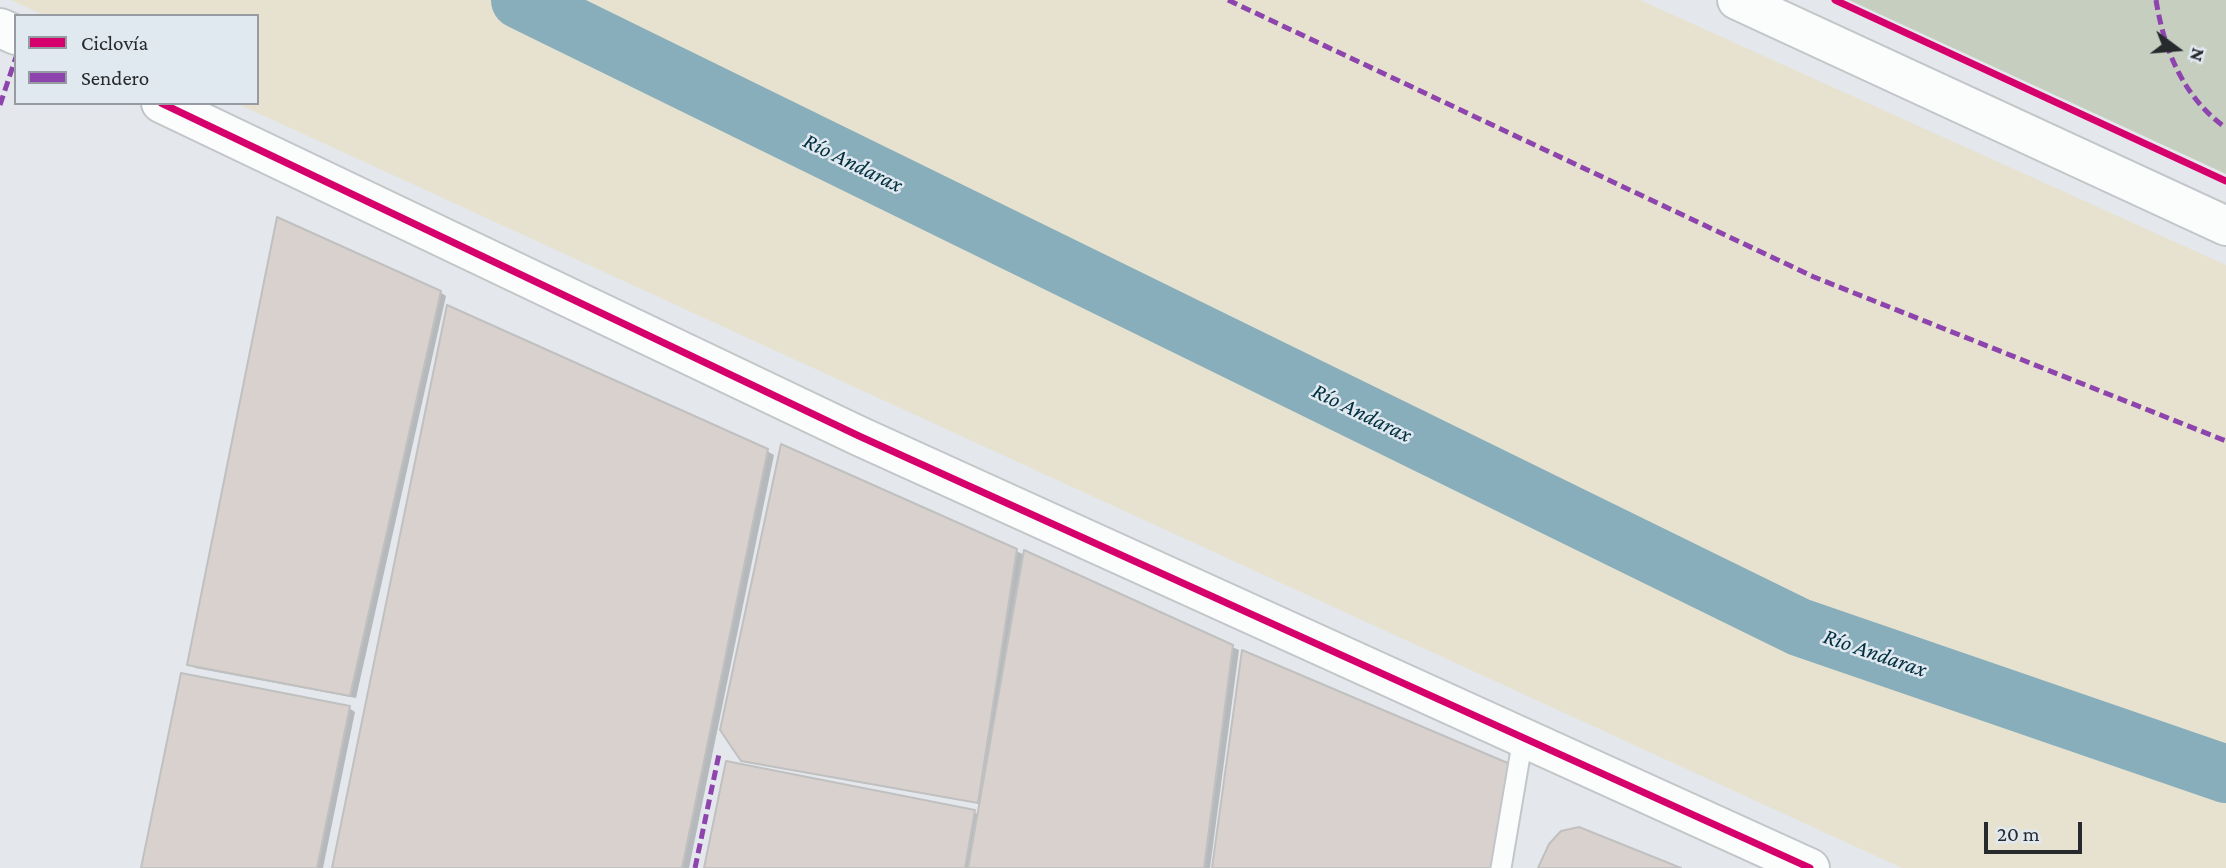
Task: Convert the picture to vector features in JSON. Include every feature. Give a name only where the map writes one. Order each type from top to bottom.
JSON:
[{"type":"street","points":[[1738,0],[2226,226]]},
{"type":"street","points":[[165,105],[859,436],[1810,868]]},
{"type":"lane","points":[[1501,868],[1522,738]]},
{"type":"green space","points":[[1849,0],[2226,0],[2226,174]]},
{"type":"sand","points":[[11,0],[1640,0],[2226,265],[2226,868],[1902,868],[240,105],[259,105],[259,14],[41,14]]},
{"type":"building","points":[[277,217],[441,291],[350,696],[187,665]]},
{"type":"building","points":[[447,305],[768,449],[682,868],[332,868]]},
{"type":"building","points":[[781,444],[1017,549],[978,803],[741,761],[720,730]]},
{"type":"building","points":[[1024,550],[1233,645],[1204,868],[968,868]]},
{"type":"building","points":[[1242,650],[1510,764],[1493,868],[1212,868]]},
{"type":"building","points":[[181,673],[350,706],[317,868],[141,868]]},
{"type":"building","points":[[726,761],[975,810],[965,868],[704,868]]},
{"type":"building","points":[[1579,827],[1681,868],[1538,868],[1549,844],[1561,831]]},
{"type":"waterway","name":"Río Andarax","points":[[520,0],[1799,627],[2226,774]]},
{"type":"marked path","points":[[1228,0],[1814,277],[2226,441]]},
{"type":"marked path","points":[[2156,0],[2164,37],[2178,71],[2198,102],[2226,128]]},
{"type":"marked path","points":[[0,105],[14,63]]},
{"type":"marked path","points":[[695,868],[719,754]]},
{"type":"cycle path","points":[[1835,0],[2226,181]]},
{"type":"cycle path","points":[[165,105],[859,436],[1810,868]]}]
